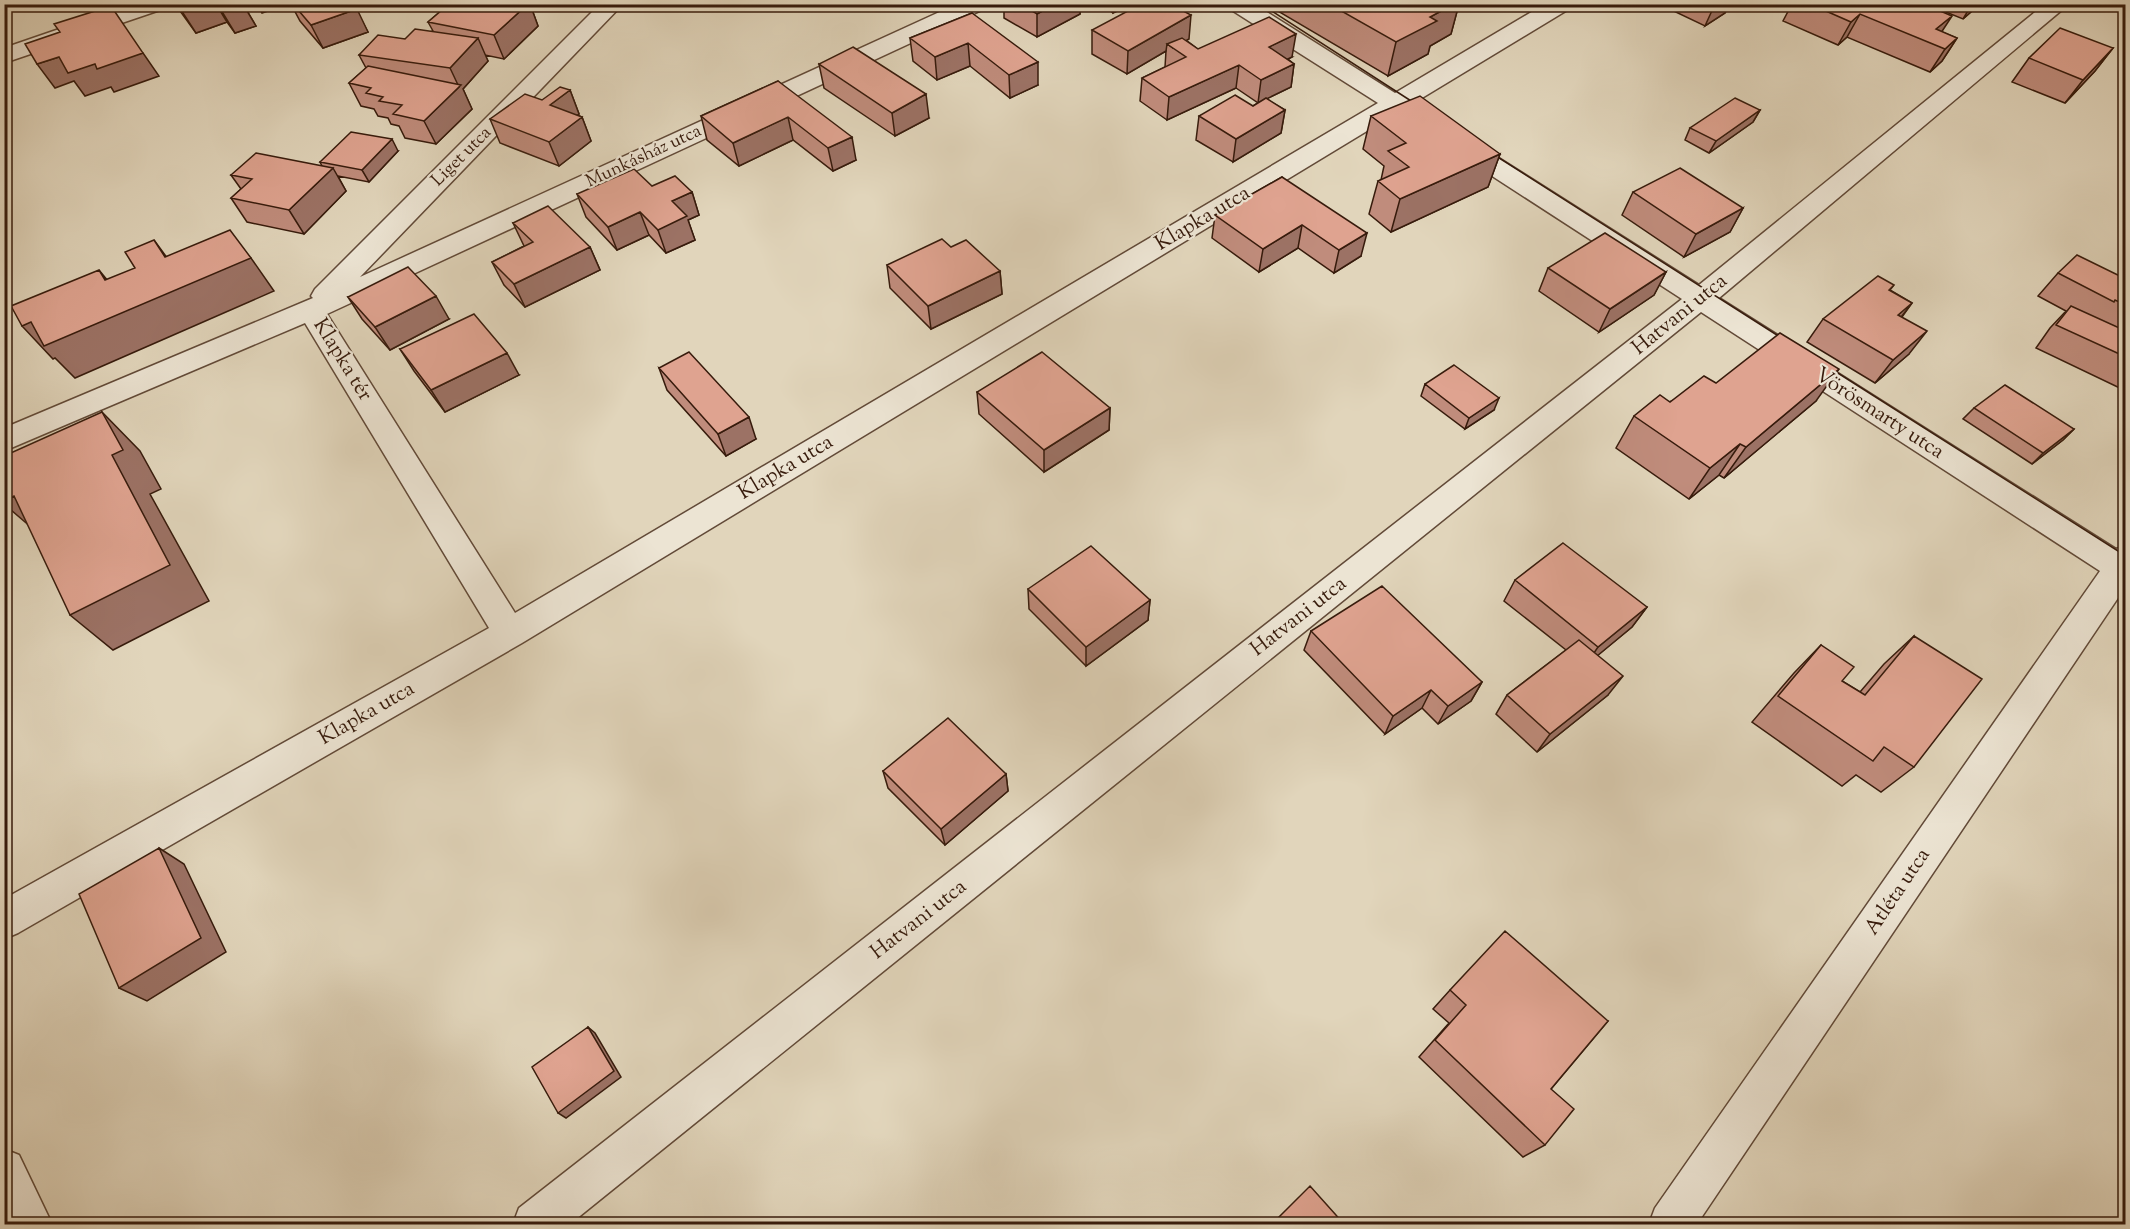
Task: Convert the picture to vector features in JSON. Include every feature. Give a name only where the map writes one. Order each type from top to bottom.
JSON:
[{"type":"street","points":[[4,56],[154,4]]},
{"type":"street","name":"Liget utca","points":[[311,310],[613,4]]},
{"type":"street","name":"Munkásház utca","points":[[311,310],[976,4]]},
{"type":"street","name":"Vörösmarty utca","points":[[1238,4],[2123,567]]},
{"type":"street","name":"Klapka utca","points":[[4,920],[510,633],[1561,4]]},
{"type":"street","name":"Hatvani utca","points":[[535,1224],[1699,299],[2059,4]]},
{"type":"street","name":"Klapka tér","points":[[4,440],[311,310],[510,633]]},
{"type":"street","name":"Atléta utca","points":[[1671,1224],[2123,567]]},
{"type":"street","points":[[4,1170],[30,1224]]},
{"type":"building","points":[[177,4],[198,4],[181,10]]},
{"type":"building","points":[[217,4],[236,4],[221,10]]},
{"type":"building","points":[[293,4],[353,4],[357,9],[311,25]]},
{"type":"building","points":[[449,4],[528,4],[494,35],[428,22]]},
{"type":"building","points":[[1020,4],[1055,4],[1037,14]]},
{"type":"building","points":[[1141,4],[1170,4],[1191,15],[1128,51],[1092,30]]},
{"type":"building","points":[[1329,4],[1454,4],[1430,17],[1437,21],[1396,42]]},
{"type":"building","points":[[1810,4],[1924,4],[1952,16],[1936,29],[1957,38],[1945,49],[1860,14],[1851,22]]},
{"type":"building","points":[[111,6],[143,53],[97,69],[95,64],[68,73],[59,57],[37,64],[25,44],[60,32],[54,24]]},
{"type":"building","points":[[972,13],[1038,62],[1009,75],[968,43],[935,57],[910,38]]},
{"type":"building","points":[[1269,17],[1296,34],[1269,47],[1294,64],[1261,80],[1239,65],[1169,97],[1142,78],[1186,57],[1167,44],[1182,38],[1198,49]]},
{"type":"building","points":[[2060,28],[2113,48],[2083,80],[2029,58]]},
{"type":"building","points":[[415,29],[478,38],[450,68],[359,55],[378,35],[405,39]]},
{"type":"building","points":[[853,47],[926,94],[892,113],[819,64]]},
{"type":"building","points":[[368,66],[461,85],[424,121],[393,114],[402,105],[379,101],[383,97],[366,93],[371,88],[349,83]]},
{"type":"building","points":[[778,81],[852,137],[828,148],[788,117],[733,143],[701,116]]},
{"type":"building","points":[[560,87],[570,90],[550,105],[582,117],[549,142],[490,119],[525,94],[542,100]]},
{"type":"building","points":[[1235,95],[1253,106],[1266,98],[1285,110],[1236,139],[1199,116]]},
{"type":"building","points":[[1420,96],[1500,154],[1400,199],[1378,181],[1409,167],[1388,151],[1406,143],[1371,116]]},
{"type":"building","points":[[1735,98],[1760,110],[1716,141],[1690,128]]},
{"type":"building","points":[[351,132],[392,139],[362,170],[320,162]]},
{"type":"building","points":[[256,153],[333,168],[289,210],[231,198],[252,179],[231,175]]},
{"type":"building","points":[[1680,168],[1743,208],[1696,234],[1633,192]]},
{"type":"building","points":[[634,169],[652,186],[675,176],[692,192],[672,201],[687,216],[658,230],[640,212],[608,227],[577,194]]},
{"type":"building","points":[[1282,177],[1367,233],[1339,250],[1302,225],[1263,249],[1215,215]]},
{"type":"building","points":[[548,206],[590,247],[514,284],[492,262],[533,242],[513,223]]},
{"type":"building","points":[[230,230],[251,258],[44,346],[31,322],[22,326],[11,306],[99,270],[105,280],[135,268],[125,252],[154,240],[165,257]]},
{"type":"building","points":[[1605,233],[1666,272],[1610,309],[1548,268]]},
{"type":"building","points":[[942,239],[951,247],[966,240],[1000,271],[928,306],[887,265]]},
{"type":"building","points":[[2077,255],[2126,279],[2126,305],[2115,300],[2114,302],[2058,273]]},
{"type":"building","points":[[408,267],[436,296],[375,327],[348,297]]},
{"type":"building","points":[[1878,276],[1894,285],[1889,290],[1912,303],[1898,315],[1927,331],[1893,360],[1823,319]]},
{"type":"building","points":[[2071,306],[2126,331],[2126,357],[2056,325]]},
{"type":"building","points":[[474,314],[507,353],[431,390],[400,349]]},
{"type":"building","points":[[1780,333],[1839,369],[1746,447],[1740,444],[1710,468],[1634,416],[1660,395],[1670,402],[1704,376],[1716,383]]},
{"type":"building","points":[[689,352],[749,417],[718,434],[659,368]]},
{"type":"building","points":[[1042,352],[1110,408],[1044,450],[977,392]]},
{"type":"building","points":[[1454,365],[1499,398],[1469,418],[1425,384]]},
{"type":"building","points":[[2005,385],[2074,429],[2043,453],[1974,408]]},
{"type":"building","points":[[102,412],[123,450],[112,455],[170,565],[70,615],[14,496],[4,501],[4,456]]},
{"type":"building","points":[[1563,543],[1647,607],[1598,647],[1515,580]]},
{"type":"building","points":[[1091,546],[1150,600],[1086,647],[1028,589]]},
{"type":"building","points":[[1382,586],[1482,682],[1448,706],[1431,690],[1393,716],[1311,631]]},
{"type":"building","points":[[1914,636],[1982,679],[1914,767],[1884,747],[1873,761],[1778,696],[1821,645],[1854,667],[1842,681],[1865,695]]},
{"type":"building","points":[[1579,640],[1623,676],[1550,734],[1507,695]]},
{"type":"building","points":[[948,718],[1006,774],[941,829],[883,771]]},
{"type":"building","points":[[159,848],[201,938],[119,988],[79,894]]},
{"type":"building","points":[[1505,931],[1608,1021],[1551,1089],[1574,1109],[1545,1145],[1435,1040],[1466,1005],[1450,990]]},
{"type":"building","points":[[588,1027],[614,1071],[558,1113],[532,1067]]},
{"type":"building","points":[[1310,1186],[1344,1224],[1272,1224]]},
{"type":"tram line","points":[[1261,4],[1422,108]]},
{"type":"tram line","points":[[1485,149],[1791,344]]},
{"type":"tram line","points":[[1822,363],[2126,556]]}]
